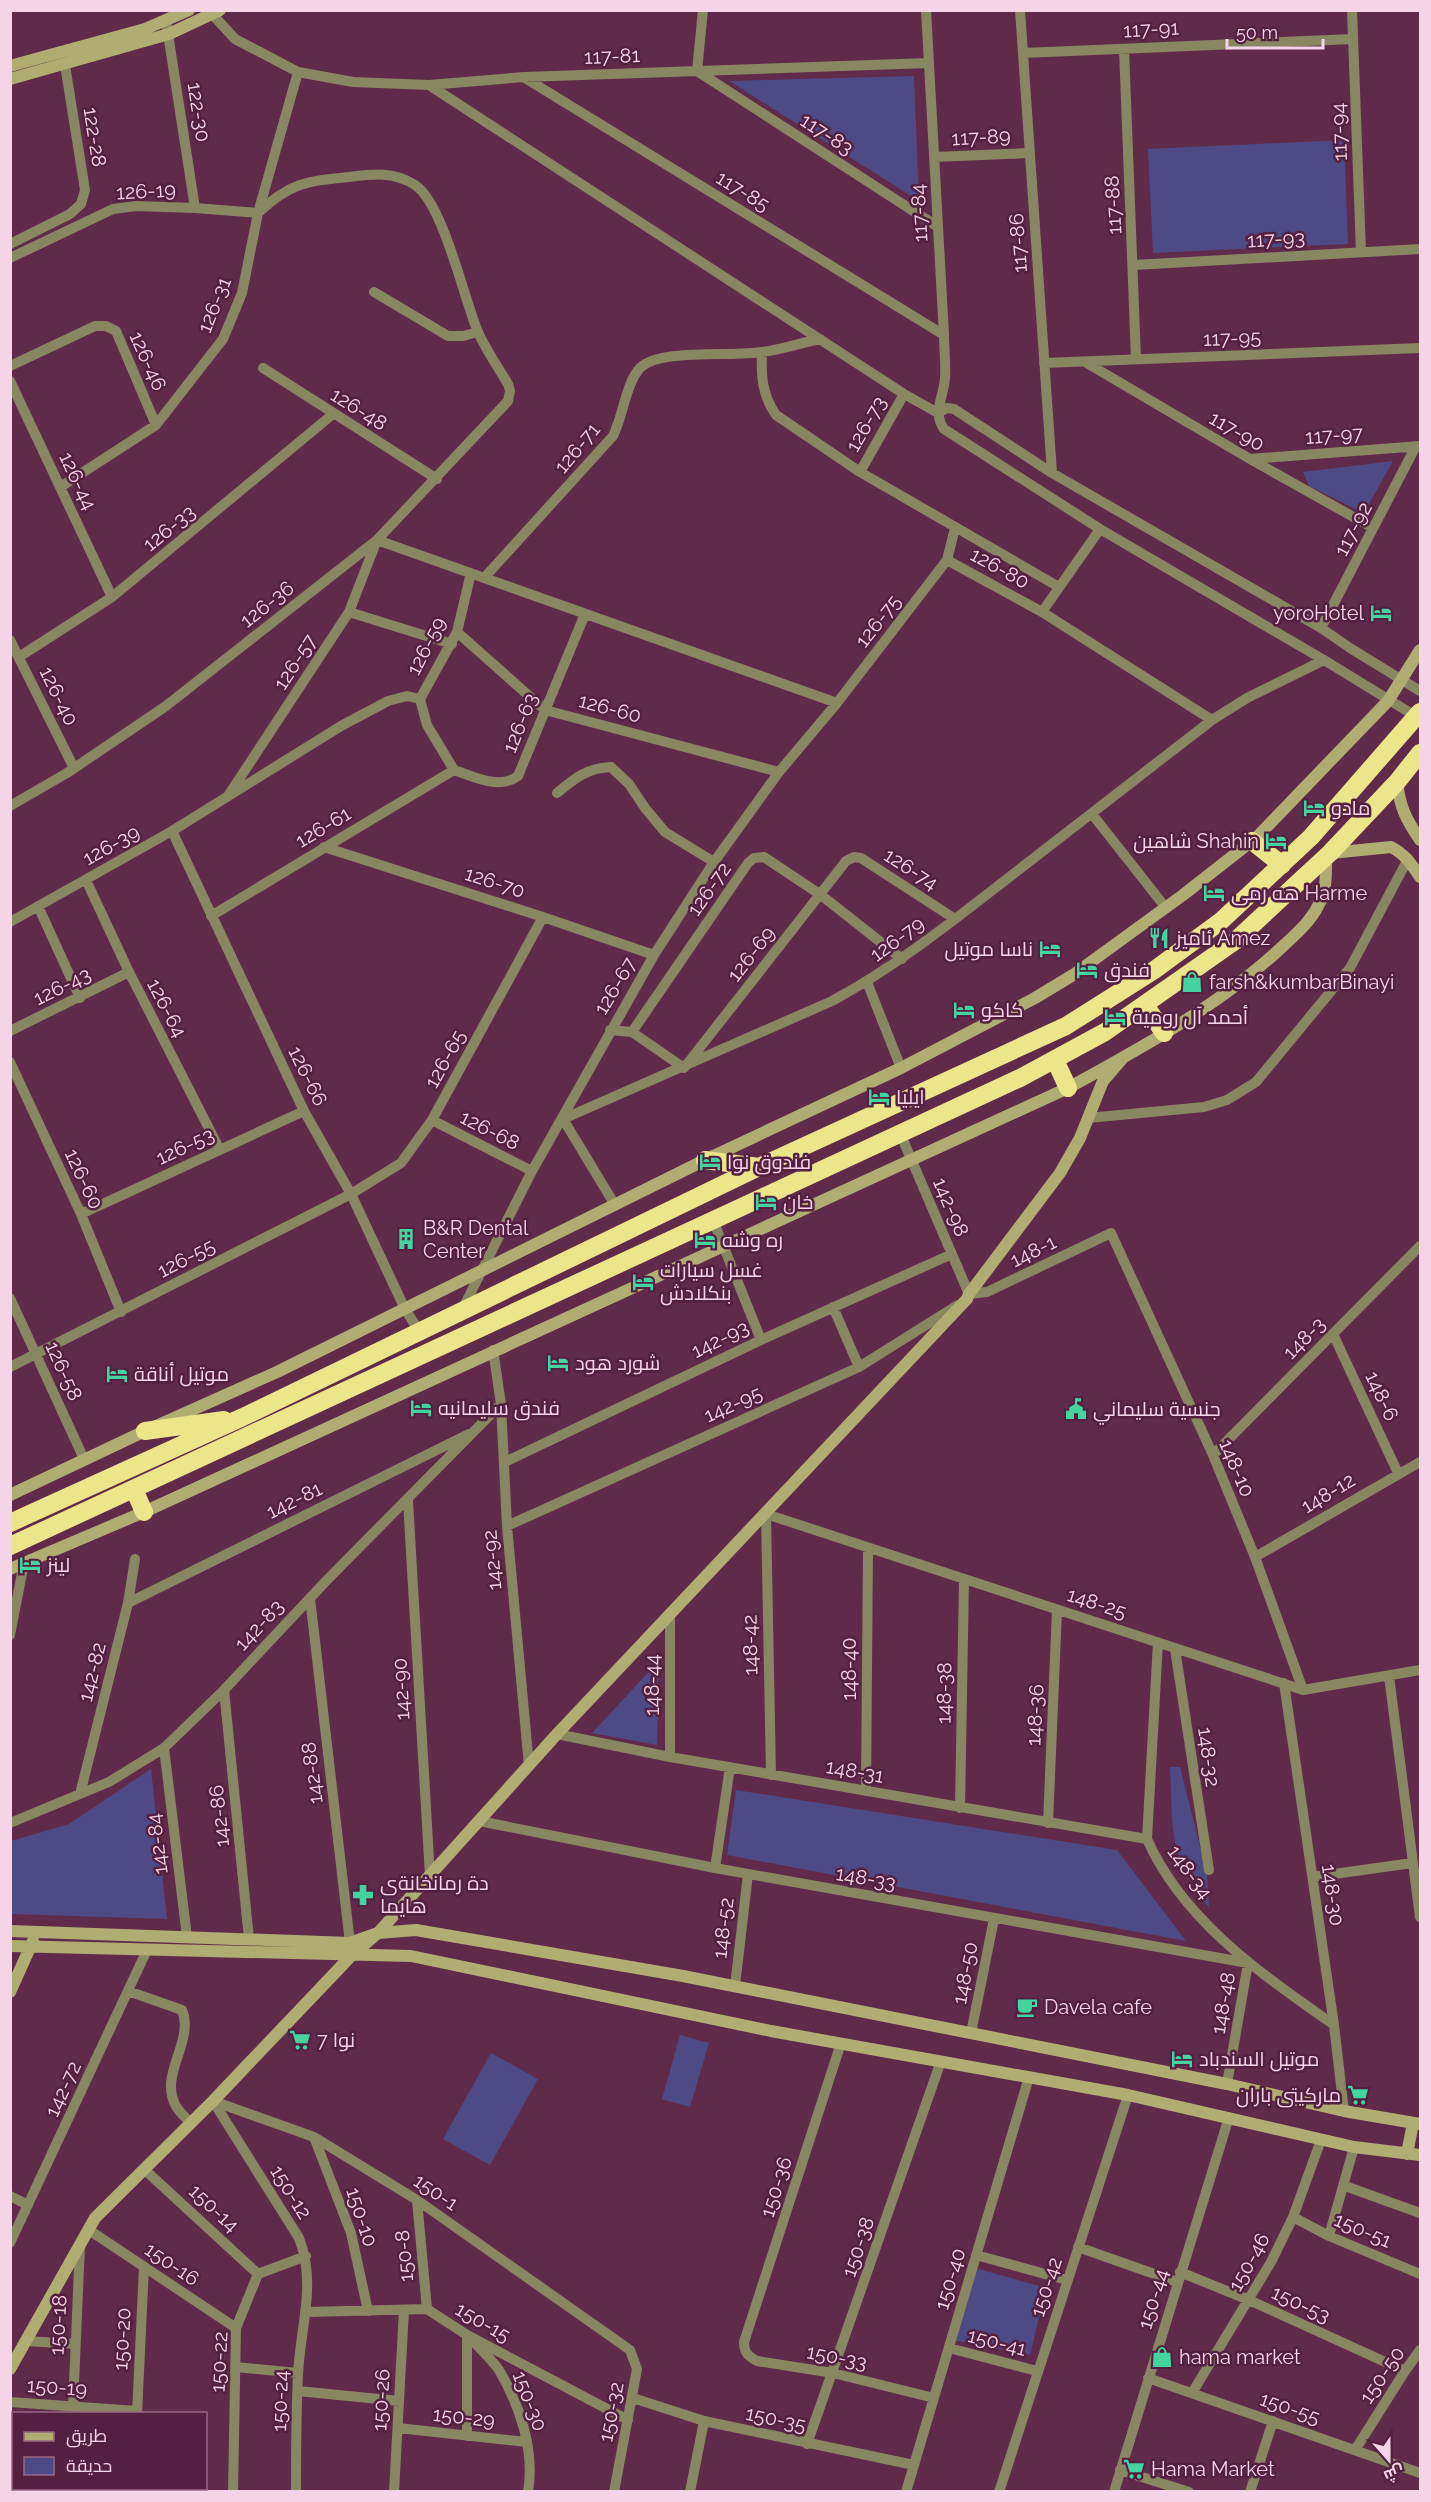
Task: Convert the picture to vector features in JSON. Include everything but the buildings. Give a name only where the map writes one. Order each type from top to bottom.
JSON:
[{"type":"highway","points":[[10,1523],[243,1417],[759,1167],[1066,1026],[1181,952],[1221,921],[1311,837],[1419,715]]},
{"type":"highway","points":[[10,1546],[900,1133],[1078,1048],[1145,1005],[1234,941],[1328,855],[1397,783],[1420,755]]},
{"type":"highway","points":[[1252,841],[1282,865]]},
{"type":"highway","points":[[1145,1005],[1164,1033]]},
{"type":"highway","points":[[1066,1026],[1069,1038],[1078,1048]]},
{"type":"highway","points":[[1032,1043],[1050,1062],[1068,1088]]},
{"type":"highway","points":[[705,1160],[759,1167]]},
{"type":"highway","points":[[145,1431],[243,1417]]},
{"type":"highway","points":[[134,1489],[144,1512]]},
{"type":"main road","points":[[10,66],[168,27],[189,10]]},
{"type":"main road","points":[[10,79],[65,65],[216,12]]},
{"type":"main road","points":[[10,1495],[277,1372],[705,1160],[901,1068],[1035,998],[1073,975],[1166,908],[1252,841],[1388,700],[1403,680],[1420,650]]},
{"type":"main road","points":[[1397,783],[1399,803],[1406,819],[1420,840]]},
{"type":"main road","points":[[10,1569],[144,1512],[493,1350],[724,1247],[1068,1088],[1122,1059],[1229,992],[1306,925],[1319,905],[1326,881],[1328,855],[1391,847],[1408,859],[1420,877]]},
{"type":"main road","points":[[10,2370],[95,2218],[146,2170],[213,2101],[351,1950],[378,1933],[557,1734],[968,1297],[1060,1173],[1088,1118],[1103,1081],[1122,1059]]},
{"type":"main road","points":[[378,1933],[416,1930],[735,1986],[1227,2084],[1344,2111],[1417,2123],[1407,2154]]},
{"type":"main road","points":[[10,1931],[249,1939],[411,1956],[549,1986],[841,2043],[1128,2095],[1354,2147],[1420,2155]]},
{"type":"main road","points":[[10,1992],[36,1932]]},
{"type":"main road","points":[[10,1946],[147,1950],[351,1950]]},
{"type":"street","points":[[697,71],[703,10]]},
{"type":"street","name":"117-84","points":[[926,10],[944,335],[945,380],[938,413]]},
{"type":"street","name":"117-86","points":[[1020,10],[1052,473]]},
{"type":"street","name":"117-94","points":[[1352,10],[1361,252]]},
{"type":"street","name":"117-81","points":[[216,12],[235,39],[298,72],[353,82],[429,85],[524,77],[929,63]]},
{"type":"street","name":"122-30","points":[[168,27],[195,208]]},
{"type":"street","name":"117-91","points":[[1023,53],[1353,39]]},
{"type":"street","name":"117-88","points":[[1124,49],[1136,359]]},
{"type":"street","name":"122-28","points":[[10,244],[70,214],[81,204],[85,190],[65,65]]},
{"type":"street","name":"117-83","points":[[697,71],[938,227]]},
{"type":"street","name":"126-31","points":[[62,486],[156,425],[223,339],[242,293],[258,213],[298,72]]},
{"type":"street","name":"117-85","points":[[524,77],[944,335]]},
{"type":"street","points":[[429,85],[904,394],[938,413],[944,429],[1100,529],[1388,700],[1419,715]]},
{"type":"street","name":"117-89","points":[[934,157],[1030,153]]},
{"type":"street","points":[[258,213],[287,189],[309,182],[382,174],[393,175],[417,186],[432,204],[478,332],[463,336],[448,336],[375,292]]},
{"type":"street","name":"126-19","points":[[10,258],[113,209],[136,206],[258,213]]},
{"type":"street","name":"117-93","points":[[1134,265],[1420,249]]},
{"type":"street","name":"126-46","points":[[10,366],[95,326],[106,326],[116,331],[156,425]]},
{"type":"street","name":"126-36","points":[[10,806],[74,768],[166,706],[377,540],[437,479],[508,401],[510,391],[478,332]]},
{"type":"street","name":"126-71","points":[[484,578],[613,436],[621,420],[632,381],[641,368],[652,361],[670,357],[762,352],[820,339]]},
{"type":"street","name":"117-95","points":[[1044,363],[1420,348]]},
{"type":"street","name":"126-80","points":[[762,352],[763,387],[767,403],[776,415],[860,472],[955,528],[947,560],[1042,612],[1212,720]]},
{"type":"street","name":"117-90","points":[[1084,361],[1373,528]]},
{"type":"street","name":"126-48","points":[[263,368],[437,479]]},
{"type":"street","name":"126-44","points":[[10,381],[62,486],[112,597]]},
{"type":"street","name":"126-73","points":[[860,472],[904,394]]},
{"type":"street","points":[[938,413],[947,408],[954,408],[1052,473],[1321,628],[1420,691]]},
{"type":"street","name":"126-33","points":[[19,657],[112,597],[333,414]]},
{"type":"street","name":"117-97","points":[[1250,459],[1418,446]]},
{"type":"street","name":"117-92","points":[[1321,628],[1418,446]]},
{"type":"street","points":[[955,528],[1059,587]]},
{"type":"street","points":[[1042,612],[1100,529]]},
{"type":"street","points":[[377,540],[837,703]]},
{"type":"street","name":"126-57","points":[[228,796],[349,612],[377,540]]},
{"type":"street","name":"126-75","points":[[837,703],[947,560]]},
{"type":"street","name":"126-59","points":[[420,699],[457,632],[471,573]]},
{"type":"street","points":[[349,612],[452,644]]},
{"type":"street","name":"126-63","points":[[454,770],[496,783],[508,783],[518,776],[585,614]]},
{"type":"street","name":"126-60","points":[[457,632],[545,710],[779,772]]},
{"type":"street","name":"126-40","points":[[10,640],[74,768]]},
{"type":"street","name":"126-79","points":[[563,1119],[684,1068],[832,1001],[867,982],[955,919],[1212,720],[1247,699],[1324,660]]},
{"type":"street","name":"126-39","points":[[11,921],[172,831],[341,726],[388,701],[407,696],[420,699]]},
{"type":"street","points":[[420,699],[427,725],[454,770]]},
{"type":"street","name":"126-67","points":[[461,1310],[532,1171],[654,955],[714,862],[779,772],[837,703]]},
{"type":"street","points":[[557,793],[583,772],[611,767],[629,784],[665,832],[714,862]]},
{"type":"street","name":"126-61","points":[[211,916],[454,770]]},
{"type":"street","points":[[1092,814],[1166,908]]},
{"type":"street","name":"126-66","points":[[172,831],[304,1111],[351,1194],[405,1309],[419,1331]]},
{"type":"street","name":"126-70","points":[[324,847],[543,916],[654,955]]},
{"type":"street","name":"126-72","points":[[632,1032],[748,863],[754,858],[764,857],[821,896],[902,959]]},
{"type":"street","name":"126-74","points":[[846,861],[854,857],[861,858],[955,919]]},
{"type":"street","points":[[1088,1118],[1204,1107],[1227,1100],[1256,1082],[1350,968],[1408,859]]},
{"type":"street","name":"126-69","points":[[684,1068],[821,896],[846,861]]},
{"type":"street","name":"126-64","points":[[86,880],[129,972],[220,1150]]},
{"type":"street","points":[[39,906],[80,998]]},
{"type":"street","name":"126-65","points":[[351,1194],[401,1163],[432,1120],[543,916]]},
{"type":"street","name":"126-43","points":[[10,1031],[129,972]]},
{"type":"street","points":[[867,982],[901,1068]]},
{"type":"street","points":[[610,1030],[632,1032],[684,1068]]},
{"type":"street","name":"126-60","points":[[10,1062],[81,1214],[121,1312]]},
{"type":"street","name":"126-53","points":[[81,1214],[304,1111]]},
{"type":"street","points":[[563,1119],[615,1205]]},
{"type":"street","name":"126-68","points":[[432,1120],[532,1171]]},
{"type":"street","name":"142-98","points":[[900,1133],[968,1297]]},
{"type":"street","name":"126-55","points":[[10,1367],[351,1194]]},
{"type":"street","points":[[713,1220],[761,1340]]},
{"type":"street","name":"148-1","points":[[968,1297],[987,1292],[1111,1233]]},
{"type":"street","name":"148-10","points":[[1111,1233],[1213,1455],[1255,1557],[1303,1690]]},
{"type":"street","name":"148-3","points":[[1213,1455],[1420,1246]]},
{"type":"street","name":"142-93","points":[[505,1462],[761,1340],[952,1254]]},
{"type":"street","name":"142-95","points":[[507,1526],[859,1367],[968,1297]]},
{"type":"street","name":"126-58","points":[[10,1298],[84,1459]]},
{"type":"street","points":[[833,1307],[859,1367]]},
{"type":"street","name":"148-6","points":[[1333,1334],[1398,1473]]},
{"type":"street","name":"142-92","points":[[493,1350],[501,1404],[507,1526],[529,1766]]},
{"type":"street","name":"142-83","points":[[10,1823],[109,1782],[164,1748],[224,1690],[310,1598],[501,1404]]},
{"type":"street","name":"142-81","points":[[128,1603],[477,1430]]},
{"type":"street","name":"148-12","points":[[1255,1557],[1420,1462]]},
{"type":"street","name":"142-90","points":[[408,1501],[430,1876]]},
{"type":"street","name":"148-25","points":[[766,1514],[1303,1690],[1420,1670]]},
{"type":"street","name":"148-42","points":[[766,1514],[771,1775]]},
{"type":"street","name":"148-40","points":[[866,1791],[867,1548]]},
{"type":"street","name":"142-82","points":[[80,1794],[128,1603],[135,1559]]},
{"type":"street","points":[[10,1635],[24,1563]]},
{"type":"street","name":"148-38","points":[[960,1808],[964,1579]]},
{"type":"street","name":"142-88","points":[[310,1598],[351,1950]]},
{"type":"street","name":"148-36","points":[[1048,1823],[1057,1610]]},
{"type":"street","name":"148-44","points":[[670,1613],[670,1757]]},
{"type":"street","name":"148-34","points":[[1158,1642],[1147,1839],[1154,1856],[1194,1910],[1248,1963],[1334,2025]]},
{"type":"street","name":"148-32","points":[[1175,1648],[1209,1870]]},
{"type":"street","points":[[1389,1676],[1420,1917]]},
{"type":"street","name":"148-30","points":[[1284,1683],[1334,2025],[1344,2111]]},
{"type":"street","name":"142-86","points":[[224,1690],[249,1939]]},
{"type":"street","name":"148-31","points":[[557,1734],[771,1775],[1147,1839]]},
{"type":"street","name":"142-84","points":[[164,1748],[187,1937]]},
{"type":"street","points":[[715,1868],[730,1767]]},
{"type":"street","name":"148-33","points":[[479,1821],[715,1868],[1248,1963]]},
{"type":"street","points":[[1312,1877],[1412,1863]]},
{"type":"street","name":"148-52","points":[[735,1986],[748,1874]]},
{"type":"street","name":"148-50","points":[[971,2033],[994,1919]]},
{"type":"street","name":"142-72","points":[[10,2243],[147,1950]]},
{"type":"street","name":"148-48","points":[[1227,2084],[1248,1963]]},
{"type":"street","points":[[128,1991],[182,2010],[185,2029],[171,2085],[176,2106],[191,2123]]},
{"type":"street","name":"150-36","points":[[744,2342],[841,2043]]},
{"type":"street","name":"150-38","points":[[807,2444],[941,2061]]},
{"type":"street","name":"150-40","points":[[906,2492],[1029,2077]]},
{"type":"street","name":"150-42","points":[[999,2492],[1128,2095]]},
{"type":"street","name":"150-1","points":[[213,2101],[314,2137],[417,2200],[622,2345]]},
{"type":"street","name":"150-12","points":[[213,2101],[299,2238],[306,2256],[307,2312]]},
{"type":"street","name":"150-44","points":[[1114,2492],[1229,2117]]},
{"type":"street","name":"150-10","points":[[314,2137],[351,2233],[368,2311]]},
{"type":"street","name":"150-46","points":[[1192,2393],[1249,2300],[1293,2217],[1320,2140]]},
{"type":"street","points":[[1329,2236],[1345,2186],[1354,2147]]},
{"type":"street","name":"150-14","points":[[146,2170],[258,2274]]},
{"type":"street","points":[[1345,2186],[1420,2213]]},
{"type":"street","points":[[10,2196],[28,2205]]},
{"type":"street","name":"150-8","points":[[417,2200],[427,2309]]},
{"type":"street","name":"150-51","points":[[1293,2217],[1329,2236],[1420,2274]]},
{"type":"street","name":"150-16","points":[[89,2230],[236,2328]]},
{"type":"street","name":"150-18","points":[[73,2407],[80,2245]]},
{"type":"street","name":"150-53","points":[[1078,2247],[1249,2300],[1405,2371]]},
{"type":"street","points":[[976,2255],[1067,2280]]},
{"type":"street","points":[[258,2274],[306,2256]]},
{"type":"street","name":"150-20","points":[[137,2412],[144,2267]]},
{"type":"street","name":"150-22","points":[[233,2492],[236,2328],[258,2274]]},
{"type":"street","name":"150-15","points":[[307,2312],[427,2309],[467,2335],[628,2420]]},
{"type":"street","name":"150-26","points":[[394,2492],[404,2310]]},
{"type":"street","name":"150-24","points":[[296,2492],[298,2373],[307,2312]]},
{"type":"street","points":[[467,2335],[467,2436]]},
{"type":"street","name":"150-30","points":[[467,2335],[498,2368],[515,2403],[527,2442],[530,2476],[528,2492]]},
{"type":"street","points":[[26,2341],[75,2344]]},
{"type":"street","name":"150-33","points":[[744,2342],[746,2353],[757,2361],[832,2373],[934,2397]]},
{"type":"street","name":"150-32","points":[[614,2492],[633,2398],[636,2362],[630,2350],[622,2345]]},
{"type":"street","name":"150-41","points":[[948,2348],[1037,2371]]},
{"type":"street","name":"150-50","points":[[1355,2450],[1420,2350]]},
{"type":"street","points":[[236,2367],[298,2373]]},
{"type":"street","name":"150-55","points":[[1148,2378],[1420,2473]]},
{"type":"street","points":[[298,2391],[399,2401]]},
{"type":"street","name":"150-35","points":[[633,2398],[704,2421],[914,2465]]},
{"type":"street","name":"150-19","points":[[10,2402],[137,2412]]},
{"type":"street","points":[[690,2492],[704,2421]]},
{"type":"street","points":[[1250,2492],[1273,2421]]},
{"type":"street","name":"150-29","points":[[398,2428],[527,2442]]},
{"type":"street","points":[[1120,2470],[1189,2492]]},
{"type":"green space","points":[[914,76],[919,201],[729,81]]},
{"type":"green space","points":[[1344,140],[1348,244],[1153,253],[1148,149]]},
{"type":"green space","points":[[1393,461],[1364,513],[1309,486],[1303,472]]},
{"type":"green space","points":[[659,1661],[657,1745],[592,1733]]},
{"type":"green space","points":[[1170,1767],[1180,1767],[1207,1875],[1209,1908],[1187,1876],[1175,1845]]},
{"type":"green space","points":[[151,1769],[167,1919],[11,1914],[11,1841],[69,1824]]},
{"type":"green space","points":[[736,1790],[1117,1850],[1186,1941],[727,1855]]},
{"type":"green space","points":[[680,2035],[709,2043],[690,2107],[662,2099]]},
{"type":"green space","points":[[491,2053],[538,2079],[490,2165],[443,2139]]},
{"type":"green space","points":[[975,2268],[1046,2288],[1030,2355],[953,2340]]},
{"type":"place","name":"yoroHotel","points":[[1381,613]]},
{"type":"place","name":"مادو","points":[[1314,808]]},
{"type":"place","name":"شاهین Shahin","points":[[1276,841]]},
{"type":"place","name":"هه رمی Harme","points":[[1214,893]]},
{"type":"place","name":"ئاميز Amez","points":[[1159,938]]},
{"type":"place","name":"ناسا موتيل","points":[[1050,949]]},
{"type":"place","name":"فندق","points":[[1087,970]]},
{"type":"place","name":"farsh&kumbarBinayi","points":[[1192,982]]},
{"type":"place","name":"كاكو","points":[[964,1010]]},
{"type":"place","name":"أحمد آل رومية","points":[[1115,1017]]},
{"type":"place","name":"ايليا","points":[[879,1097]]},
{"type":"place","name":"فندوق نوا","points":[[710,1162]]},
{"type":"place","name":"خان","points":[[766,1202]]},
{"type":"place","name":"B&R Dental Center","points":[[406,1239]]},
{"type":"place","name":"ره وشه","points":[[705,1240]]},
{"type":"place","name":"غسل سيارات بنكلادش","points":[[643,1282]]},
{"type":"place","name":"شورد هود","points":[[558,1363]]},
{"type":"place","name":"موتيل أناقة","points":[[117,1374]]},
{"type":"place","name":"فندق سليمانيه","points":[[421,1408]]},
{"type":"place","name":"جنسية سليماني","points":[[1076,1409]]},
{"type":"place","name":"لينز","points":[[30,1565]]},
{"type":"place","name":"دة رمانخانةى هايما","points":[[363,1895]]},
{"type":"place","name":"Davela cafe","points":[[1027,2007]]},
{"type":"place","name":"نوا 7","points":[[300,2040]]},
{"type":"place","name":"موتيل السندباد","points":[[1182,2059]]},
{"type":"place","name":"ماركيتى باران","points":[[1358,2095]]},
{"type":"place","name":"hama market","points":[[1162,2357]]},
{"type":"place","name":"Hama Market","points":[[1134,2469]]}]
